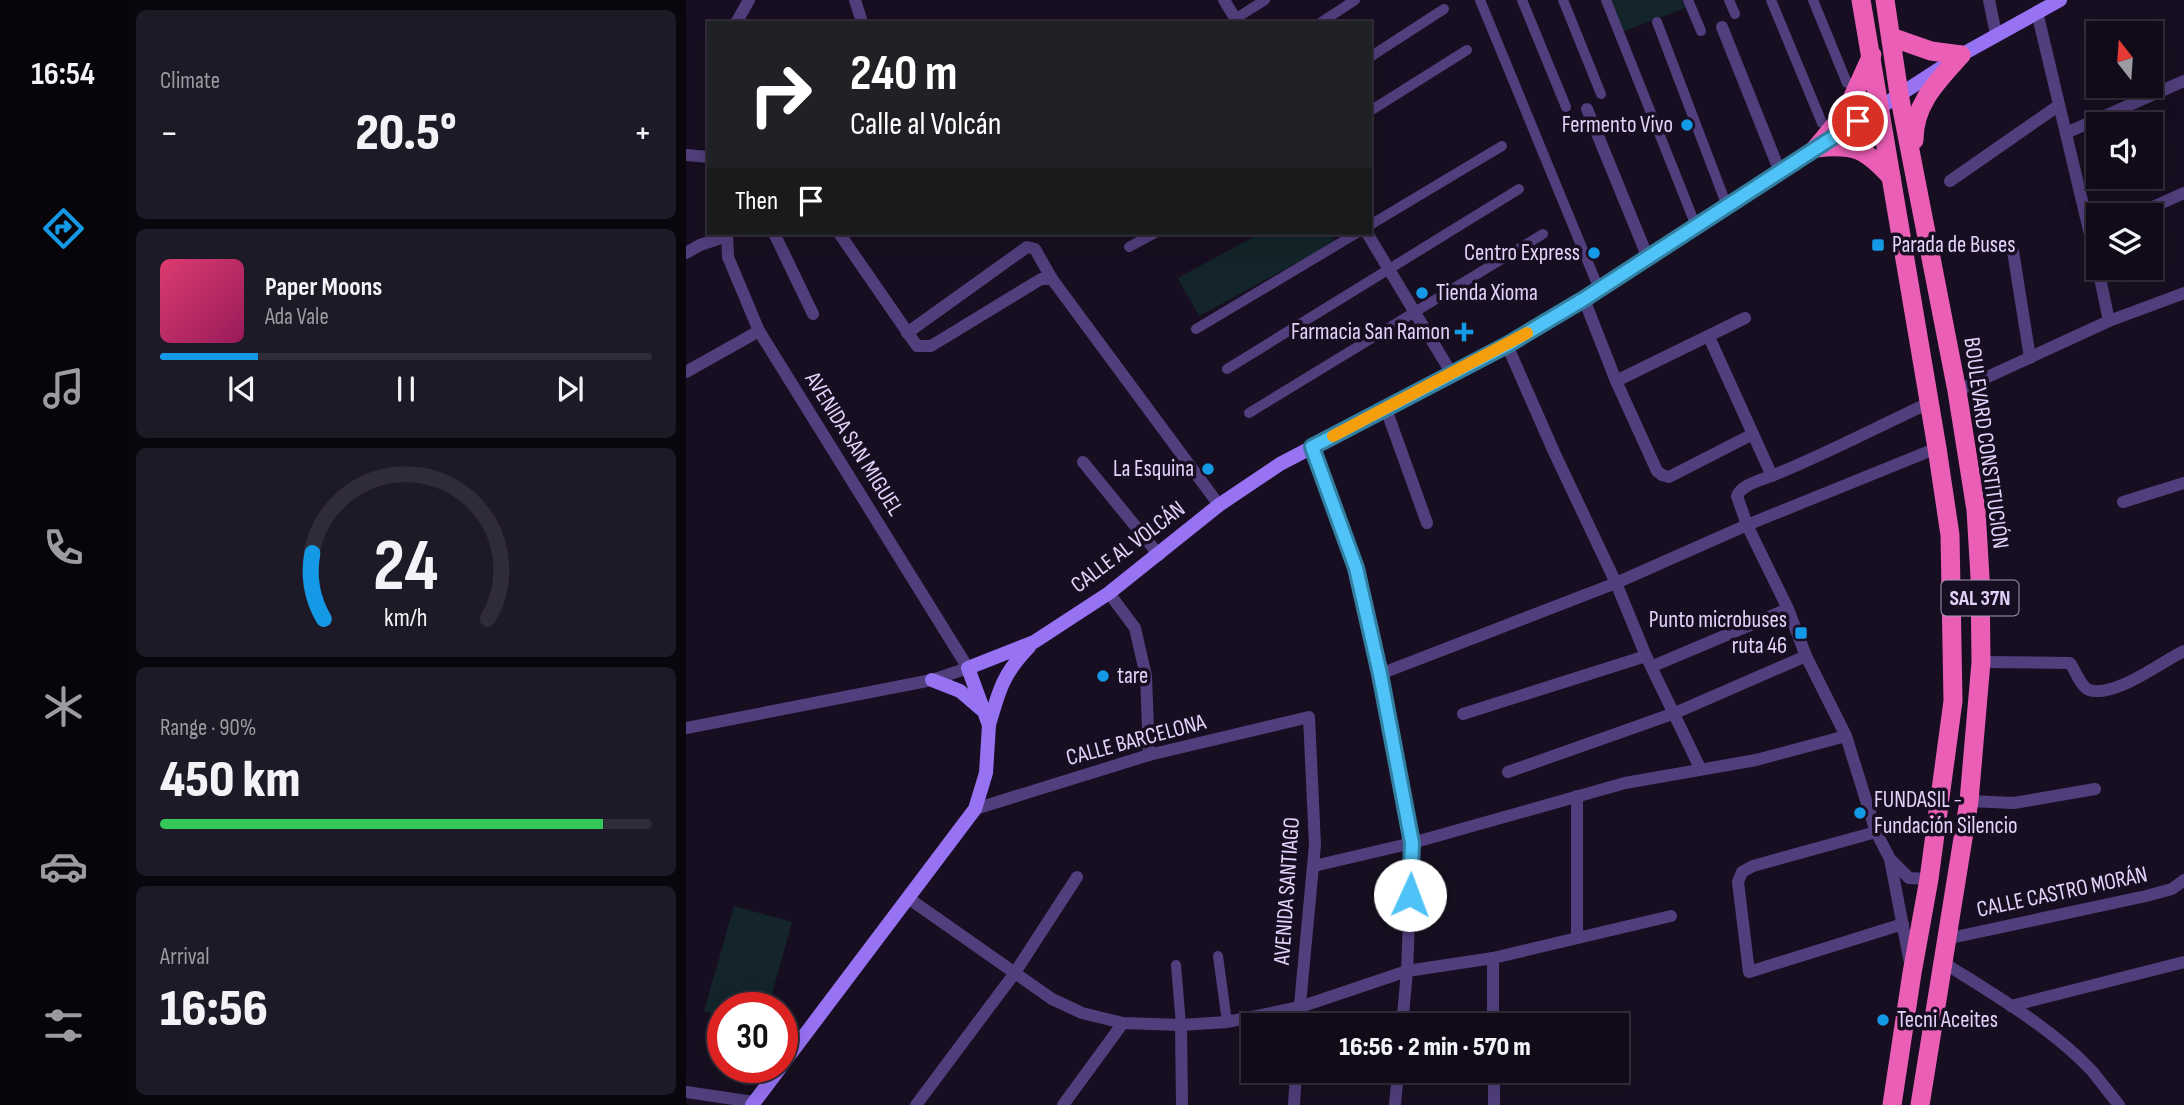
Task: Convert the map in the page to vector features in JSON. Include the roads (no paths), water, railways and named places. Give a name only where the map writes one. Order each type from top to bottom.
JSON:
[{"type":"highway","name":"SAL 37N","points":[[1861,0],[1950,535],[1953,701],[1892,1105]]},
{"type":"highway","name":"BOULEVARD CONSTITUCIÓN","points":[[1885,0],[1899,94],[1957,391],[1976,510],[1980,577],[1981,662],[1969,801],[1920,1105]]},
{"type":"highway","points":[[1891,37],[1931,51],[1961,55]]},
{"type":"highway","points":[[1816,148],[1846,112],[1872,55]]},
{"type":"highway","points":[[1914,169],[1914,130],[1918,111],[1928,92],[1961,55]]},
{"type":"highway","points":[[1816,148],[1841,145],[1857,149],[1875,159],[1891,177]]},
{"type":"main road","name":"CALLE AL VOLCÁN","points":[[968,668],[1034,642],[1109,593],[1219,505],[1280,464],[1507,345],[1584,299],[1961,55],[2060,0]]},
{"type":"main road","points":[[987,719],[1006,675],[1034,642]]},
{"type":"main road","points":[[798,1044],[975,809],[986,773],[987,719],[968,668]]},
{"type":"main road","points":[[932,680],[960,691],[987,719]]},
{"type":"main road","points":[[753,1104],[768,1083]]},
{"type":"street","points":[[855,0],[860,21]]},
{"type":"street","points":[[1224,0],[1237,21],[1265,0]]},
{"type":"street","points":[[1323,21],[1355,0]]},
{"type":"street","points":[[1480,0],[1599,289]]},
{"type":"street","points":[[1522,0],[1566,107]]},
{"type":"street","points":[[1563,0],[1601,94]]},
{"type":"street","points":[[1606,0],[1696,226]]},
{"type":"street","points":[[1688,0],[1701,31]]},
{"type":"street","points":[[1729,0],[1735,14]]},
{"type":"street","points":[[1771,0],[1822,123]]},
{"type":"street","points":[[1813,0],[1847,83]]},
{"type":"street","points":[[1989,0],[1996,34]]},
{"type":"street","points":[[737,21],[747,1]]},
{"type":"street","points":[[1372,56],[1444,9]]},
{"type":"street","points":[[2037,12],[2058,106],[2086,203]]},
{"type":"street","points":[[1657,22],[1727,206]]},
{"type":"street","points":[[1722,27],[1780,172]]},
{"type":"street","points":[[1372,110],[1466,50]]},
{"type":"street","points":[[2066,133],[2184,80]]},
{"type":"street","points":[[1950,181],[2058,106]]},
{"type":"street","points":[[1587,109],[1648,258]]},
{"type":"street","points":[[1372,224],[1502,146]]},
{"type":"street","points":[[686,155],[707,157]]},
{"type":"street","points":[[1227,369],[1519,189]]},
{"type":"street","points":[[2162,203],[2184,193]]},
{"type":"street","points":[[1249,413],[1543,234]]},
{"type":"street","points":[[686,253],[725,235]]},
{"type":"street","name":"AVENIDA SAN MIGUEL","points":[[727,235],[728,257],[760,331],[968,668]]},
{"type":"street","points":[[775,235],[813,314]]},
{"type":"street","points":[[840,235],[917,346],[931,346],[1041,279],[1052,279]]},
{"type":"street","points":[[1129,247],[1151,235]]},
{"type":"street","points":[[1196,329],[1354,235]]},
{"type":"street","points":[[1368,235],[1452,373]]},
{"type":"street","points":[[907,333],[1027,247],[1034,248],[1052,279],[1219,505]]},
{"type":"street","points":[[2012,251],[2030,358]]},
{"type":"street","points":[[2100,280],[2109,321]]},
{"type":"street","points":[[1957,391],[2109,321],[2184,293]]},
{"type":"street","points":[[1584,299],[1616,381],[1657,471],[1662,475],[1668,477],[1753,434]]},
{"type":"street","points":[[1616,381],[1745,318]]},
{"type":"street","points":[[686,372],[760,331]]},
{"type":"street","points":[[1709,337],[1772,476]]},
{"type":"street","points":[[1507,345],[1700,768]]},
{"type":"street","points":[[1912,974],[1890,859],[1876,832],[1846,736],[1746,525],[1737,492],[1929,403]]},
{"type":"street","points":[[1386,408],[1427,523]]},
{"type":"street","points":[[1312,447],[1356,568],[1380,674],[1412,843],[1403,1013]]},
{"type":"street","points":[[1380,674],[1616,583],[1746,525],[1937,448]]},
{"type":"street","points":[[1083,462],[1158,555]]},
{"type":"street","points":[[2123,502],[2184,483]]},
{"type":"street","points":[[1109,593],[1135,628],[1146,676],[1149,755]]},
{"type":"street","points":[[1463,714],[1649,661],[1788,609]]},
{"type":"street","points":[[1981,662],[2070,663],[2084,687],[2089,690],[2106,690],[2133,680],[2184,651]]},
{"type":"street","points":[[1508,772],[1675,713],[1806,656]]},
{"type":"street","name":"CALLE AL VOLCÁN","points":[[686,728],[932,680],[968,668]]},
{"type":"street","name":"CALLE BARCELONA","points":[[975,809],[1149,755],[1309,717]]},
{"type":"street","name":"AVENIDA SANTIAGO","points":[[1299,1013],[1315,845],[1309,717]]},
{"type":"street","points":[[1314,866],[1412,843],[1625,783],[1756,760],[1846,736]]},
{"type":"street","points":[[1969,801],[2014,803],[2095,789]]},
{"type":"street","points":[[1577,796],[1577,938]]},
{"type":"street","points":[[1876,832],[1753,866],[1742,872],[1738,882],[1749,972],[1903,924]]},
{"type":"street","points":[[1890,859],[1909,878],[1928,879]]},
{"type":"street","points":[[916,1105],[1014,974],[1077,877]]},
{"type":"street","name":"CALLE CASTRO MORÁN","points":[[1946,939],[2146,896],[2172,889],[2184,880]]},
{"type":"street","points":[[908,898],[1052,999],[1072,1008],[1123,1023],[1181,1025],[1227,1022],[1300,1007],[1407,971],[1493,958],[1671,916]]},
{"type":"street","points":[[1218,956],[1227,1022]]},
{"type":"street","points":[[1493,958],[1493,1013]]},
{"type":"street","points":[[2011,1006],[2184,962]]},
{"type":"street","points":[[1944,964],[2011,1006],[2082,1063],[2119,1105]]},
{"type":"street","points":[[1176,965],[1181,1025],[1182,1105]]},
{"type":"street","points":[[1063,1105],[1123,1023]]},
{"type":"street","points":[[1294,1105],[1295,1083]]},
{"type":"street","points":[[1395,1105],[1397,1083]]},
{"type":"street","points":[[1494,1083],[1494,1105]]},
{"type":"street","points":[[686,1092],[753,1104]]},
{"type":"place","name":"Fermento Vivo","points":[[1687,125]]},
{"type":"place","name":"Parada de Buses","points":[[1878,245]]},
{"type":"place","name":"Centro Express","points":[[1594,253]]},
{"type":"place","name":"Tienda Xioma","points":[[1422,293]]},
{"type":"place","name":"Farmacia San Ramon","points":[[1464,332]]},
{"type":"place","name":"La Esquina","points":[[1208,469]]},
{"type":"place","name":"Punto microbuses ruta 46","points":[[1801,633]]},
{"type":"place","name":"tare","points":[[1103,676]]},
{"type":"place","name":"FUNDASIL - Fundación Silencio","points":[[1860,813]]},
{"type":"place","name":"Tecni Aceites","points":[[1883,1020]]}]
